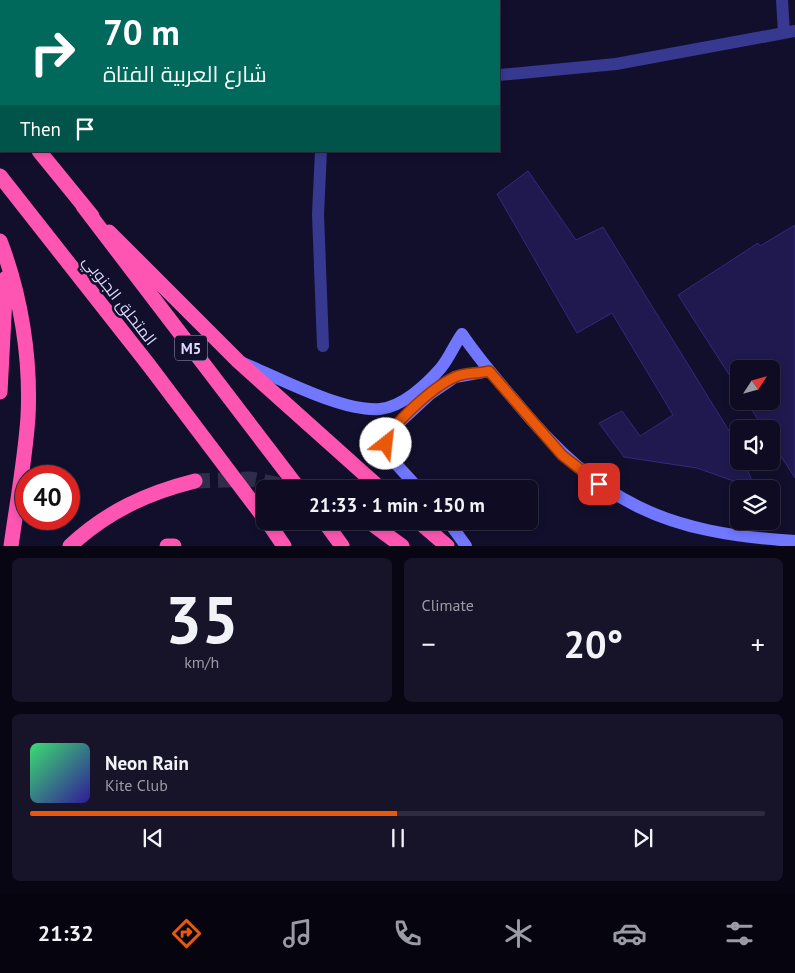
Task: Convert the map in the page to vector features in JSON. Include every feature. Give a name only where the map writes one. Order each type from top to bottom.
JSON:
[{"type":"highway","name":"المتحلق الجنوبي","points":[[40,152],[292,480]]},
{"type":"highway","name":"المتحلق الجنوبي","points":[[0,176],[148,364],[256,507]]},
{"type":"highway","points":[[83,206],[238,361],[371,480]]},
{"type":"highway","points":[[0,241],[7,259],[22,324],[27,375],[28,416],[12,546]]},
{"type":"highway","points":[[0,392],[7,259]]},
{"type":"highway","points":[[70,546],[100,520],[122,507],[154,493],[195,481]]},
{"type":"highway","name":"المتحلق الجنوبي","points":[[273,530],[284,546]]},
{"type":"highway","points":[[330,530],[342,546]]},
{"type":"highway","points":[[379,530],[402,546]]},
{"type":"highway","points":[[428,530],[447,546]]},
{"type":"highway","points":[[167,546],[174,546]]},
{"type":"street","points":[[500,75],[616,64],[790,31],[782,0]]},
{"type":"street","points":[[321,152],[318,214],[323,346]]},
{"type":"street","points":[[411,480],[385,452],[390,431],[427,390],[462,334],[489,371],[562,455],[612,493],[654,514],[697,529],[728,536],[795,541]]},
{"type":"street","points":[[238,361],[322,396],[360,407],[381,409],[396,405],[454,377],[489,371]]},
{"type":"street","points":[[454,530],[466,546]]},
{"type":"building","points":[[528,171],[576,240],[603,227],[730,432],[730,470],[747,470],[752,480],[731,480],[697,468],[624,457],[599,423],[622,411],[640,436],[673,415],[612,313],[577,333],[497,194]]},
{"type":"building","points":[[795,225],[795,478],[780,455],[780,420],[758,420],[752,410],[780,410],[780,360],[730,360],[730,376],[678,295],[758,243],[760,246]]},
{"type":"tunnel","points":[[195,481],[256,480]]},
{"type":"route","points":[[386,444],[387,437],[395,425],[448,381],[462,374],[489,371],[562,455],[599,484]]}]
